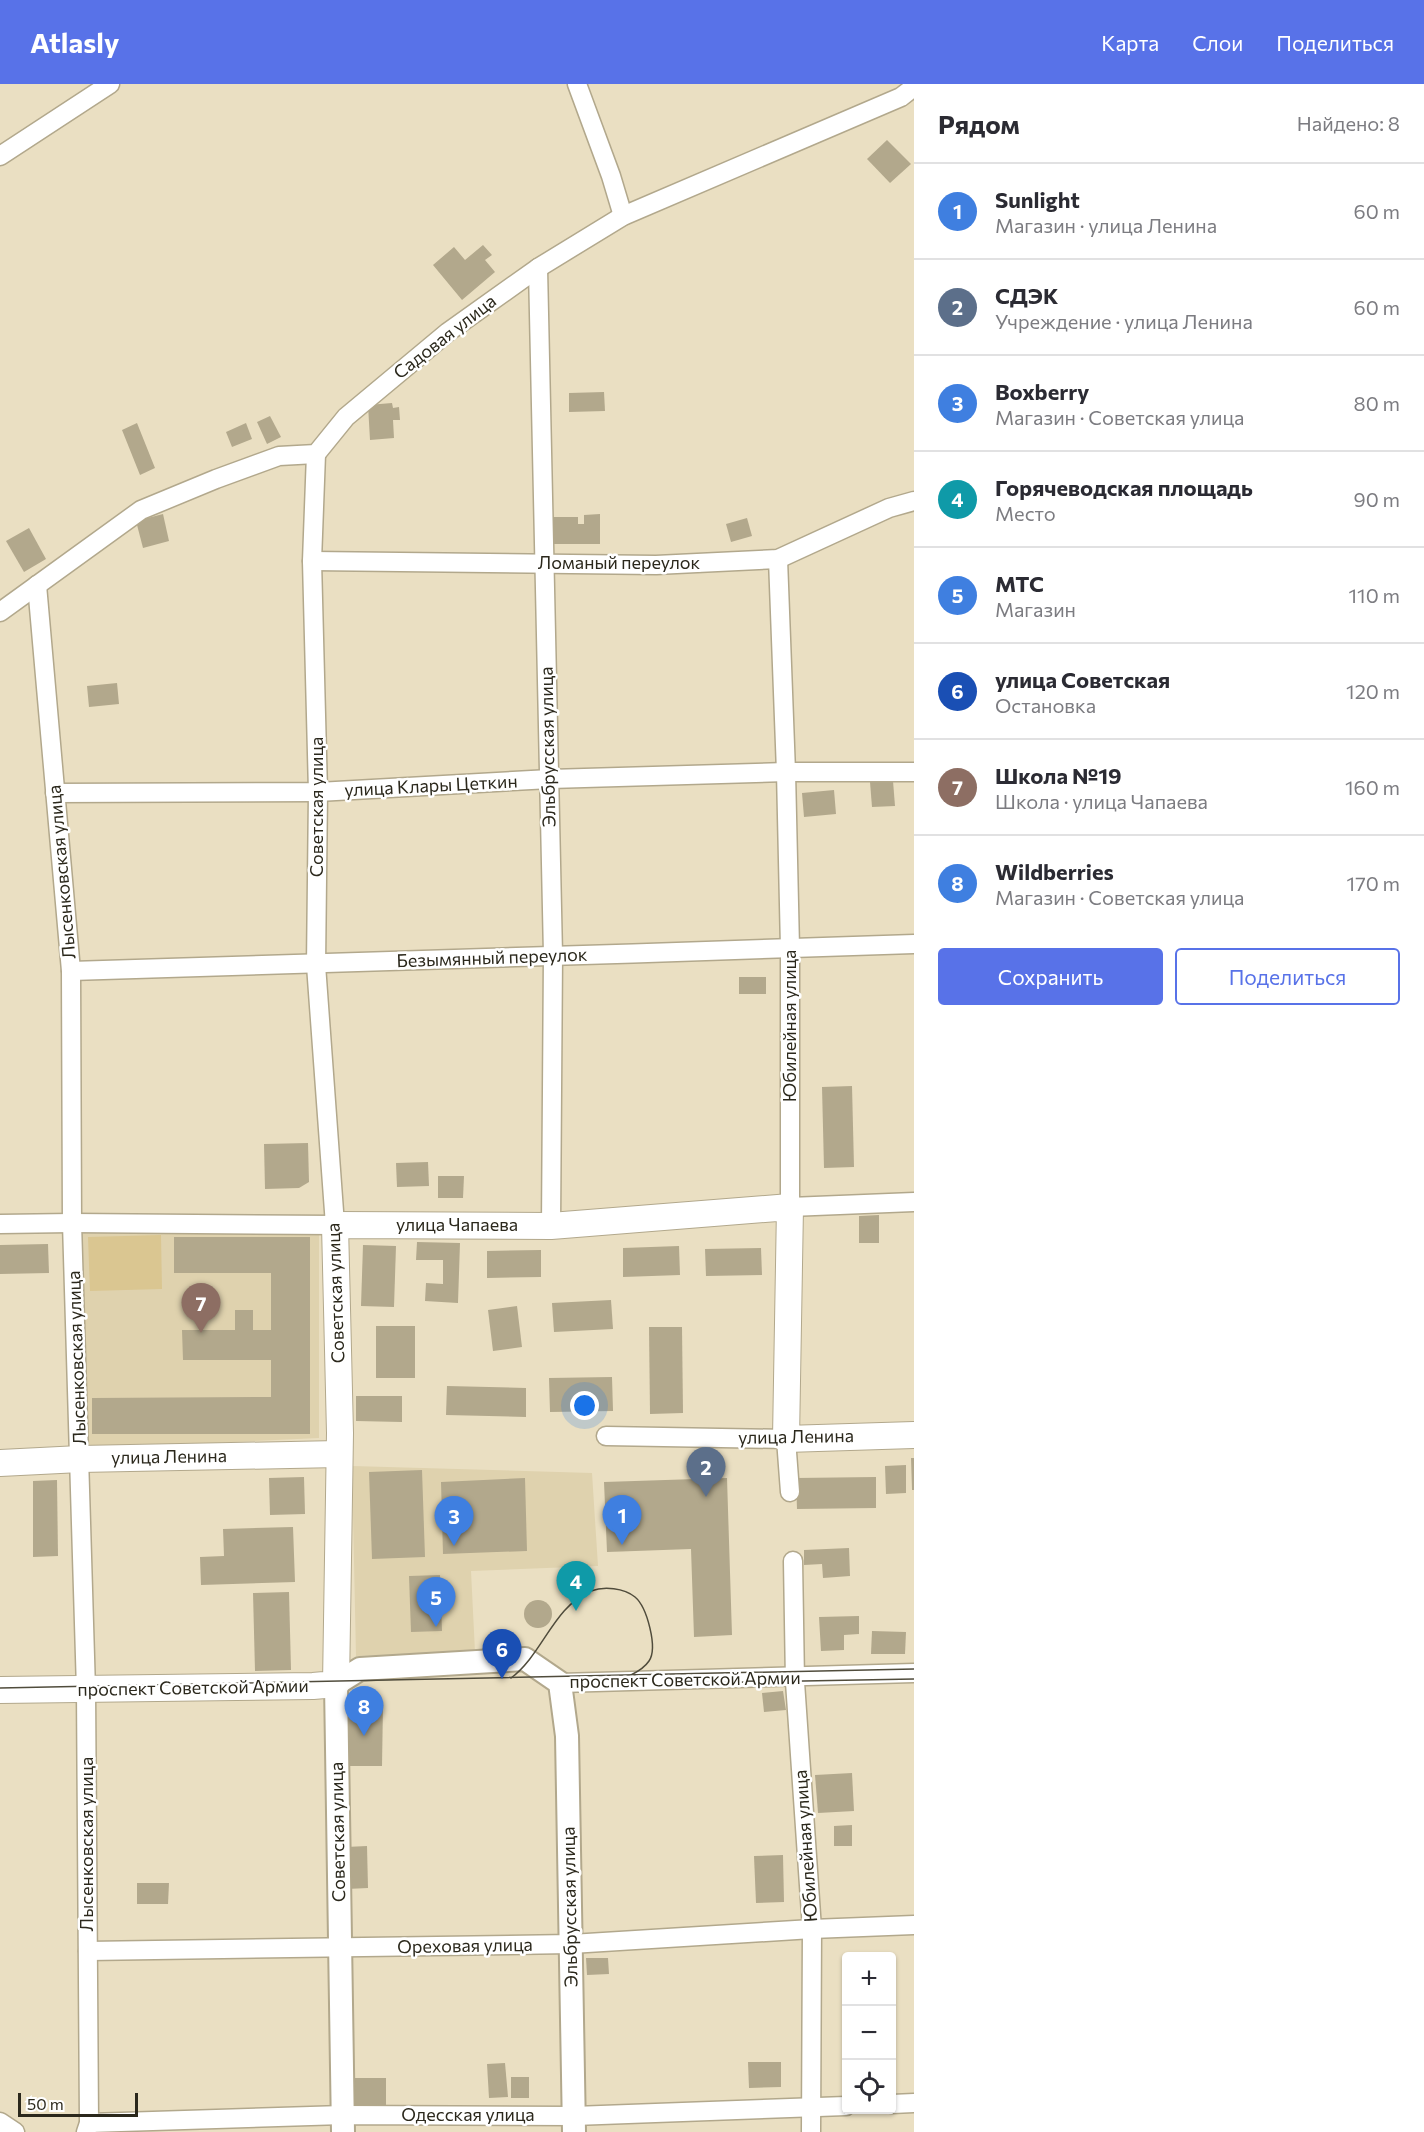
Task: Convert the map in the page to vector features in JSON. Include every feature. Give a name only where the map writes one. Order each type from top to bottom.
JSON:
[{"type":"main road","name":"улица Чапаева","points":[[335,1225],[551,1226],[790,1207]]},
{"type":"main road","name":"Юбилейная улица","points":[[786,1439],[790,1207]]},
{"type":"main road","name":"Советская улица","points":[[335,1225],[340,1433],[336,1684]]},
{"type":"main road","name":"улица Ленина","points":[[786,1439],[914,1435]]},
{"type":"main road","name":"улица Ленина","points":[[0,1463],[81,1459],[339,1454]]},
{"type":"main road","name":"проспект Советской Армии","points":[[0,1690],[336,1684]]},
{"type":"street","points":[[0,156],[110,84]]},
{"type":"street","points":[[578,84],[623,216]]},
{"type":"street","name":"Садовая улица","points":[[316,454],[346,417],[363,402],[448,332],[538,268],[623,216],[901,97],[914,87]]},
{"type":"street","name":"Эльбрусская улица","points":[[538,268],[553,955],[551,1226]]},
{"type":"street","points":[[0,612],[141,510],[279,456],[316,454]]},
{"type":"street","name":"Советская улица","points":[[316,454],[312,561],[318,792],[316,965],[335,1225]]},
{"type":"street","name":"Ломаный переулок","points":[[312,561],[656,565],[778,560],[889,507],[914,501]]},
{"type":"street","name":"Юбилейная улица","points":[[778,560],[790,948],[790,1207]]},
{"type":"street","name":"Лысенковская улица","points":[[37,585],[71,971],[72,1223],[81,1459],[86,1690],[87,2127]]},
{"type":"street","name":"улица Клары Цеткин","points":[[55,793],[318,792],[550,779],[786,772],[914,772]]},
{"type":"street","name":"Безымянный переулок","points":[[71,971],[316,965],[914,944]]},
{"type":"street","name":"улица Чапаева","points":[[790,1207],[914,1202]]},
{"type":"street","name":"улица Чапаева","points":[[0,1224],[335,1225]]},
{"type":"street","name":"улица Ленина","points":[[606,1436],[786,1439]]},
{"type":"street","name":"Юбилейная улица","points":[[786,1439],[790,1492]]},
{"type":"street","name":"Юбилейная улица","points":[[793,1561],[795,1677],[812,1929],[811,2132]]},
{"type":"street","name":"проспект Советской Армии","points":[[336,1684],[360,1669],[525,1659],[560,1683],[914,1673]]},
{"type":"street","name":"Эльбрусская улица","points":[[560,1683],[567,1736],[574,2124]]},
{"type":"street","name":"Советская улица","points":[[336,1684],[343,2123]]},
{"type":"street","name":"Ореховая улица","points":[[88,1951],[571,1944],[914,1925]]},
{"type":"street","points":[[896,2104],[914,2103]]},
{"type":"street","name":"Одесская улица","points":[[87,2127],[343,2123],[574,2124],[842,2106]]},
{"type":"street","points":[[0,2122],[15,2132]]},
{"type":"shaded area","points":[[78,1227],[319,1229],[319,1438],[89,1449]]},
{"type":"shaded area","points":[[161,1235],[162,1289],[90,1291],[88,1237]]},
{"type":"shaded area","points":[[352,1466],[592,1473],[598,1566],[471,1571],[475,1652],[356,1656]]},
{"type":"building","points":[[887,140],[911,164],[890,183],[867,159]]},
{"type":"building","points":[[483,245],[492,255],[485,260],[495,272],[462,300],[433,265],[454,247],[465,260]]},
{"type":"building","points":[[604,392],[605,411],[569,412],[569,393]]},
{"type":"building","points":[[392,403],[393,408],[399,407],[400,420],[393,420],[394,438],[370,440],[368,405]]},
{"type":"building","points":[[270,416],[281,437],[267,444],[257,422]]},
{"type":"building","points":[[137,423],[155,468],[140,475],[122,430]]},
{"type":"building","points":[[246,423],[252,439],[232,447],[226,432]]},
{"type":"building","points":[[163,514],[169,541],[143,548],[136,521]]},
{"type":"building","points":[[600,514],[600,544],[553,544],[553,517],[578,517],[578,524],[584,524],[584,515]]},
{"type":"building","points":[[747,518],[752,536],[731,542],[726,524]]},
{"type":"building","points":[[29,528],[46,559],[24,572],[6,541]]},
{"type":"building","points":[[117,683],[119,704],[89,707],[87,686]]},
{"type":"building","points":[[893,781],[895,806],[872,807],[870,782]]},
{"type":"building","points":[[834,790],[836,814],[804,817],[802,793]]},
{"type":"building","points":[[739,977],[766,977],[766,994],[739,994]]},
{"type":"building","points":[[852,1086],[854,1167],[824,1168],[822,1087]]},
{"type":"building","points":[[308,1143],[309,1182],[299,1188],[265,1189],[264,1144]]},
{"type":"building","points":[[428,1162],[429,1186],[397,1187],[396,1163]]},
{"type":"building","points":[[438,1176],[464,1176],[463,1198],[438,1198]]},
{"type":"building","points":[[879,1215],[879,1243],[859,1243],[859,1216]]},
{"type":"building","points":[[174,1237],[310,1237],[310,1434],[92,1434],[92,1398],[271,1397],[271,1360],[183,1360],[182,1330],[235,1330],[235,1310],[253,1310],[253,1330],[271,1330],[271,1273],[174,1273]]},
{"type":"building","points":[[417,1242],[460,1243],[458,1303],[425,1301],[426,1283],[443,1284],[443,1260],[416,1260]]},
{"type":"building","points":[[48,1244],[49,1273],[0,1274],[0,1245]]},
{"type":"building","points":[[363,1245],[396,1246],[394,1307],[361,1306]]},
{"type":"building","points":[[679,1246],[680,1275],[623,1277],[623,1248]]},
{"type":"building","points":[[761,1248],[762,1275],[706,1276],[705,1249]]},
{"type":"building","points":[[541,1250],[541,1277],[487,1278],[487,1251]]},
{"type":"building","points":[[611,1300],[613,1329],[554,1332],[552,1303]]},
{"type":"building","points":[[517,1306],[522,1347],[493,1351],[488,1310]]},
{"type":"building","points":[[376,1326],[415,1326],[415,1378],[376,1378]]},
{"type":"building","points":[[649,1327],[682,1327],[683,1413],[650,1414]]},
{"type":"building","points":[[612,1377],[613,1411],[550,1412],[549,1378]]},
{"type":"building","points":[[447,1386],[526,1388],[526,1417],[446,1415]]},
{"type":"building","points":[[356,1396],[402,1396],[402,1422],[356,1421]]},
{"type":"building","points":[[911,1458],[914,1458],[914,1490],[912,1490]]},
{"type":"building","points":[[906,1465],[906,1493],[886,1494],[885,1466]]},
{"type":"building","points":[[422,1470],[425,1557],[372,1559],[369,1472]]},
{"type":"building","points":[[304,1477],[305,1514],[270,1515],[269,1478]]},
{"type":"building","points":[[876,1477],[876,1508],[797,1509],[796,1478]]},
{"type":"building","points":[[525,1478],[527,1551],[443,1554],[441,1482]]},
{"type":"building","points":[[727,1478],[732,1635],[694,1637],[691,1549],[607,1552],[604,1482]]},
{"type":"building","points":[[57,1480],[58,1556],[33,1557],[33,1481]]},
{"type":"building","points":[[293,1527],[295,1582],[201,1585],[200,1557],[224,1556],[223,1529]]},
{"type":"building","points":[[849,1548],[850,1576],[823,1578],[822,1564],[804,1565],[804,1550]]},
{"type":"building","points":[[440,1575],[442,1631],[411,1632],[409,1576]]},
{"type":"building","points":[[289,1592],[291,1670],[255,1671],[253,1593]]},
{"type":"building","points":[[538,1600],[548,1604],[552,1614],[548,1624],[538,1628],[528,1624],[524,1614],[528,1604]]},
{"type":"building","points":[[859,1616],[859,1634],[844,1635],[844,1650],[821,1651],[819,1617]]},
{"type":"building","points":[[872,1631],[906,1632],[905,1654],[871,1654]]},
{"type":"building","points":[[783,1691],[786,1710],[764,1712],[762,1693]]},
{"type":"building","points":[[346,1705],[383,1705],[382,1766],[346,1766]]},
{"type":"building","points":[[852,1773],[854,1811],[818,1813],[815,1775]]},
{"type":"building","points":[[852,1825],[852,1846],[834,1846],[834,1826]]},
{"type":"building","points":[[367,1846],[368,1888],[347,1889],[346,1847]]},
{"type":"building","points":[[783,1855],[784,1902],[756,1903],[754,1856]]},
{"type":"building","points":[[137,1883],[169,1883],[168,1904],[137,1904]]},
{"type":"building","points":[[586,1958],[608,1958],[609,1974],[587,1975]]},
{"type":"building","points":[[748,2062],[781,2062],[781,2087],[749,2088]]},
{"type":"building","points":[[505,2063],[508,2097],[489,2098],[487,2064]]},
{"type":"building","points":[[511,2077],[529,2077],[529,2098],[511,2098]]},
{"type":"building","points":[[352,2078],[386,2078],[386,2105],[352,2105]]},
{"type":"tram line","points":[[511,1678],[532,1657],[567,1608],[578,1598],[591,1591],[608,1588],[620,1590],[635,1597],[644,1609],[650,1628],[652,1647],[649,1661],[631,1675]]},
{"type":"tram line","points":[[0,1688],[914,1669]]},
{"type":"tram line","points":[[687,1683],[914,1679]]},
{"type":"place","name":"Школа №19","points":[[201,1333]]},
{"type":"place","name":"СДЭК","points":[[706,1497]]},
{"type":"place","name":"Sunlight","points":[[622,1545]]},
{"type":"place","name":"Boxberry","points":[[454,1546]]},
{"type":"place","name":"Горячеводская площадь","points":[[576,1611]]},
{"type":"place","name":"МТС","points":[[436,1627]]},
{"type":"place","name":"улица Советская","points":[[502,1679]]},
{"type":"place","name":"Wildberries","points":[[364,1736]]}]
